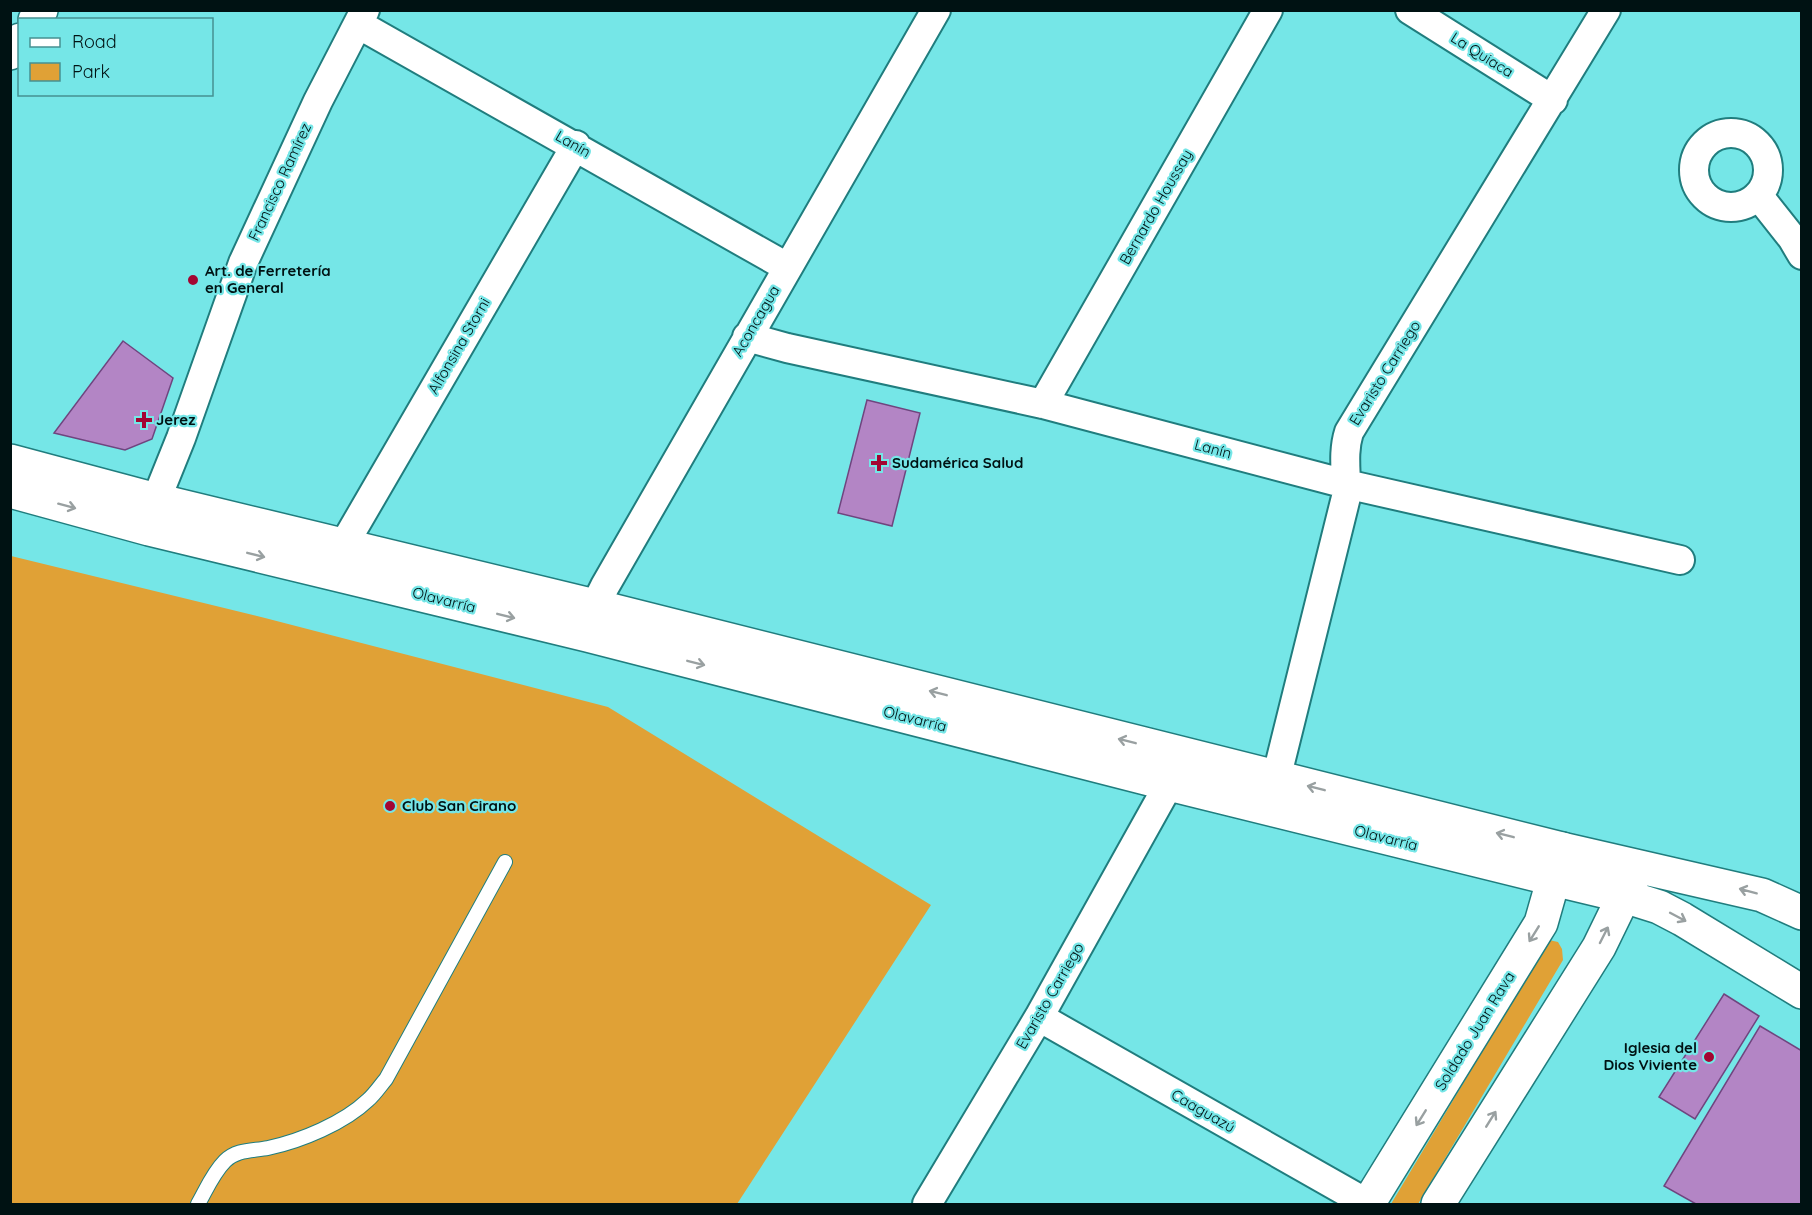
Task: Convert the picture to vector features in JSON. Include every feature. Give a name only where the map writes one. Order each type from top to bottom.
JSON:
[{"type":"street","name":"Aconcagua","points":[[591,621],[747,337],[936,10]]},
{"type":"street","name":"Bernardo Houssay","points":[[1043,404],[1268,10]]},
{"type":"street","name":"La Quiaca","points":[[1410,10],[1552,100]]},
{"type":"street","name":"Evaristo Carriego","points":[[1276,779],[1346,497],[1344,463],[1345,444],[1349,432],[1606,10]]},
{"type":"street","name":"Lanín","points":[[362,17],[576,146],[787,267]]},
{"type":"street","name":"Francisco Ramírez","points":[[153,515],[243,263],[313,111],[362,17]]},
{"type":"street","name":"Alfonsina Storni","points":[[343,546],[576,146]]},
{"type":"street","points":[[1758,195],[1792,238],[1802,255]]},
{"type":"street","name":"Lanín","points":[[747,337],[1043,404],[1346,484],[1680,561]]},
{"type":"street","name":"Olavarría","points":[[10,461],[153,515],[591,621],[1276,779],[1558,864],[1624,896],[1659,907],[1682,919],[1802,992]]},
{"type":"street","name":"Olavarría","points":[[10,491],[343,546],[591,621],[1169,784],[1558,864],[1639,866],[1762,895],[1802,913]]},
{"type":"street","name":"Evaristo Carriego","points":[[927,1204],[1039,1017],[1169,784]]},
{"type":"street","name":"Soldado Juan Rava","points":[[1368,1204],[1541,923],[1558,864]]},
{"type":"street","points":[[1438,1204],[1599,946],[1639,866]]},
{"type":"street","name":"Caaguazú","points":[[1039,1017],[1368,1204]]},
{"type":"lane","points":[[198,1204],[211,1180],[226,1160],[243,1151],[269,1148],[314,1133],[345,1118],[369,1100],[386,1079],[505,862]]},
{"type":"green space","name":"Club San Cirano","points":[[11,556],[265,618],[608,707],[931,905],[737,1204],[11,1204]]},
{"type":"green space","points":[[1549,940],[1558,942],[1562,949],[1563,960],[1418,1204],[1391,1204]]},
{"type":"building","points":[[123,341],[173,378],[152,439],[125,450],[54,433]]},
{"type":"building","name":"Sudamérica Salud","points":[[867,400],[920,413],[892,526],[838,513]]},
{"type":"building","name":"Iglesia del Dios Viviente","points":[[1724,994],[1759,1016],[1695,1119],[1659,1097]]},
{"type":"building","points":[[1760,1026],[1802,1051],[1802,1204],[1696,1204],[1664,1186]]},
{"type":"place","name":"Art. de Ferretería en General","points":[[193,280]]},
{"type":"place","name":"Jerez","points":[[144,420]]},
{"type":"place","name":"Sudamérica Salud","points":[[879,463]]},
{"type":"place","name":"Club San Cirano","points":[[390,806]]},
{"type":"place","name":"Iglesia del Dios Viviente","points":[[1709,1057]]}]
